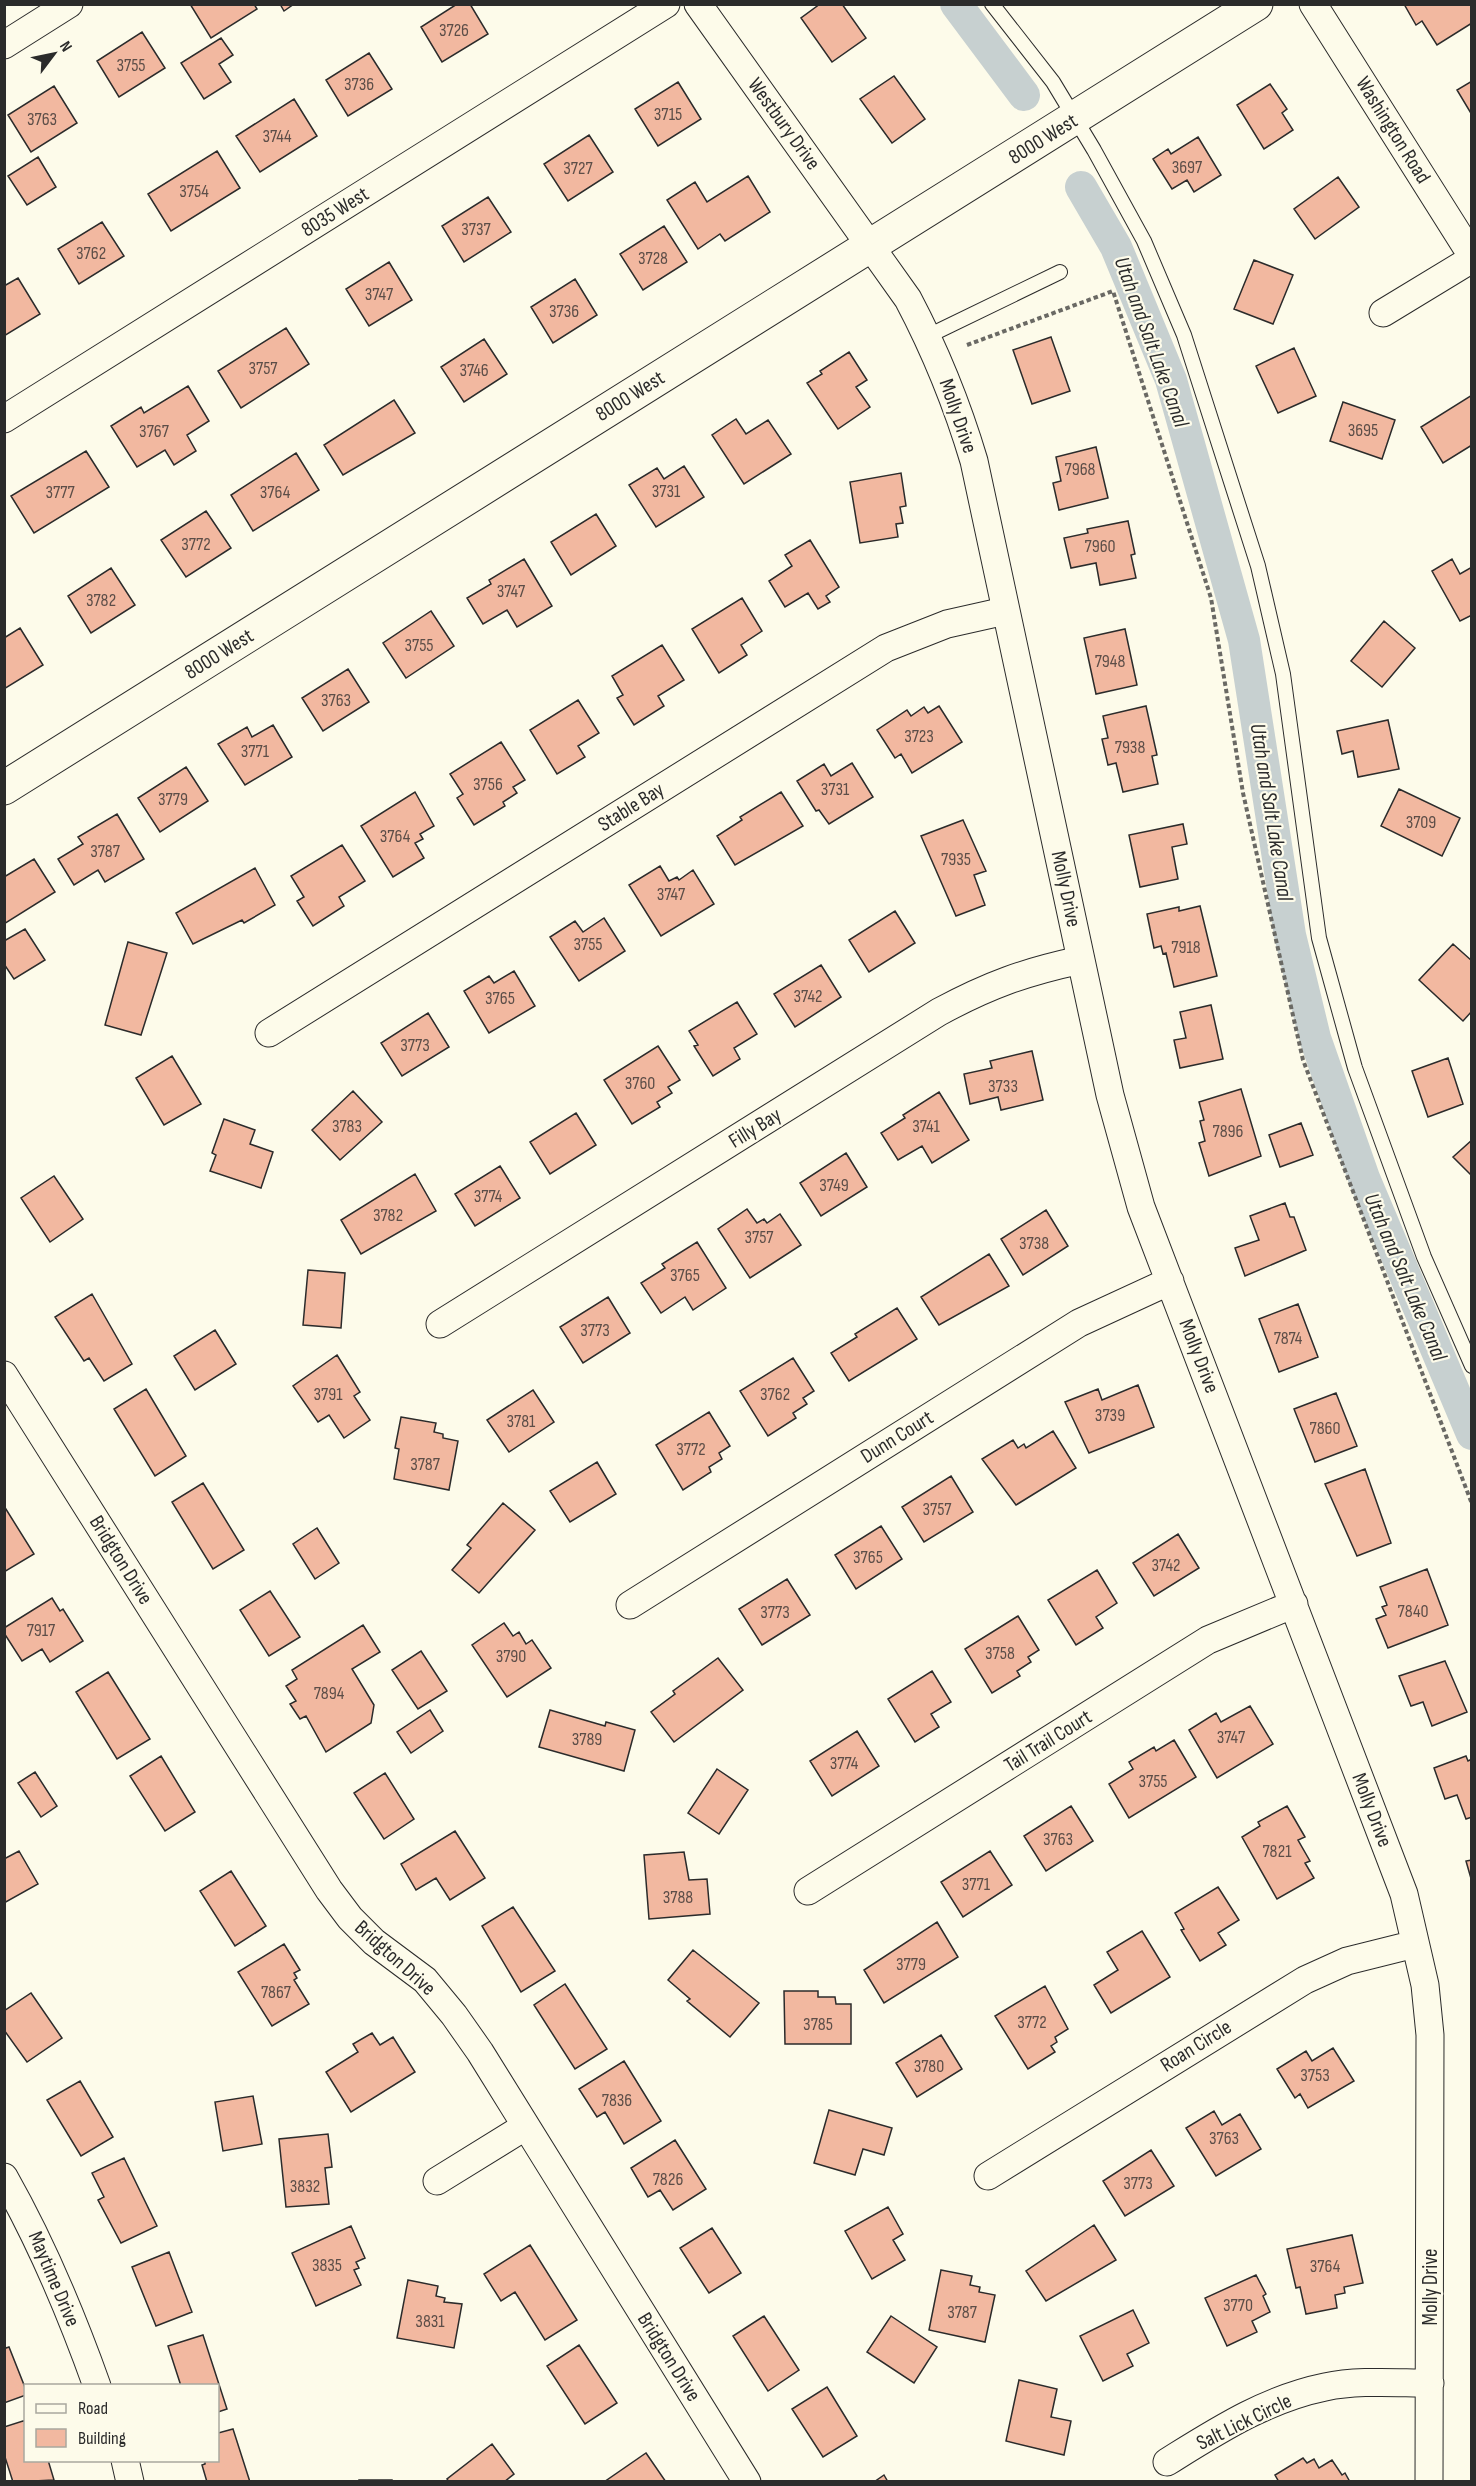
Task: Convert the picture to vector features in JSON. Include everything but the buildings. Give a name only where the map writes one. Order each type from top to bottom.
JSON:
[{"type":"street","points":[[4,45],[69,4]]},
{"type":"street","name":"8035 West","points":[[4,419],[666,4]]},
{"type":"street","name":"Westbury Drive","points":[[698,4],[870,244]]},
{"type":"street","name":"8000 West","points":[[4,788],[1256,4]]},
{"type":"street","name":"Washington Road","points":[[1313,4],[1472,257]]},
{"type":"street","name":"Molly Drive","points":[[870,244],[908,299],[928,336],[957,404],[974,461],[1110,1095],[1141,1207],[1404,1894],[1425,1985],[1430,2035],[1429,2481]]},
{"type":"street","points":[[1383,313],[1472,257]]},
{"type":"street","name":"Stable Bay","points":[[269,1033],[886,648],[947,624],[1005,611]]},
{"type":"street","name":"Filly Bay","points":[[440,1324],[939,1012],[987,986],[1033,971],[1081,960]]},
{"type":"street","name":"Dunn Court","points":[[630,1605],[1071,1328],[1170,1281]]},
{"type":"street","name":"Bridgton Drive","points":[[4,1375],[329,1890],[350,1918],[374,1942],[425,1980],[480,2052],[747,2481]]},
{"type":"street","name":"Tail Trail Court","points":[[808,1891],[1208,1640],[1294,1604]]},
{"type":"street","name":"Roan Circle","points":[[988,2176],[1305,1980],[1347,1961],[1415,1944]]},
{"type":"street","points":[[437,2181],[526,2126]]},
{"type":"street","name":"Maytime Drive","points":[[4,2177],[27,2216],[64,2297],[97,2384]]},
{"type":"street","name":"Salt Lick Circle","points":[[1167,2462],[1229,2424],[1277,2400],[1326,2387],[1430,2382]]},
{"type":"street","points":[[125,2462],[130,2481]]},
{"type":"lane","points":[[992,4],[1053,82],[1075,118],[1144,241],[1184,335],[1258,566],[1283,674],[1319,938],[1359,1079],[1424,1257],[1472,1366]]},
{"type":"lane","points":[[928,336],[1060,272]]},
{"type":"path","points":[[967,345],[1113,291],[1211,598],[1243,793],[1304,1060],[1472,1504]]},
{"type":"waterway","name":"Utah and Salt Lake Canal","points":[[956,4],[1024,95]]},
{"type":"waterway","name":"Utah and Salt Lake Canal","points":[[1081,187],[1116,247],[1171,380],[1244,640],[1290,935],[1315,1038],[1364,1178],[1472,1434]]}]
